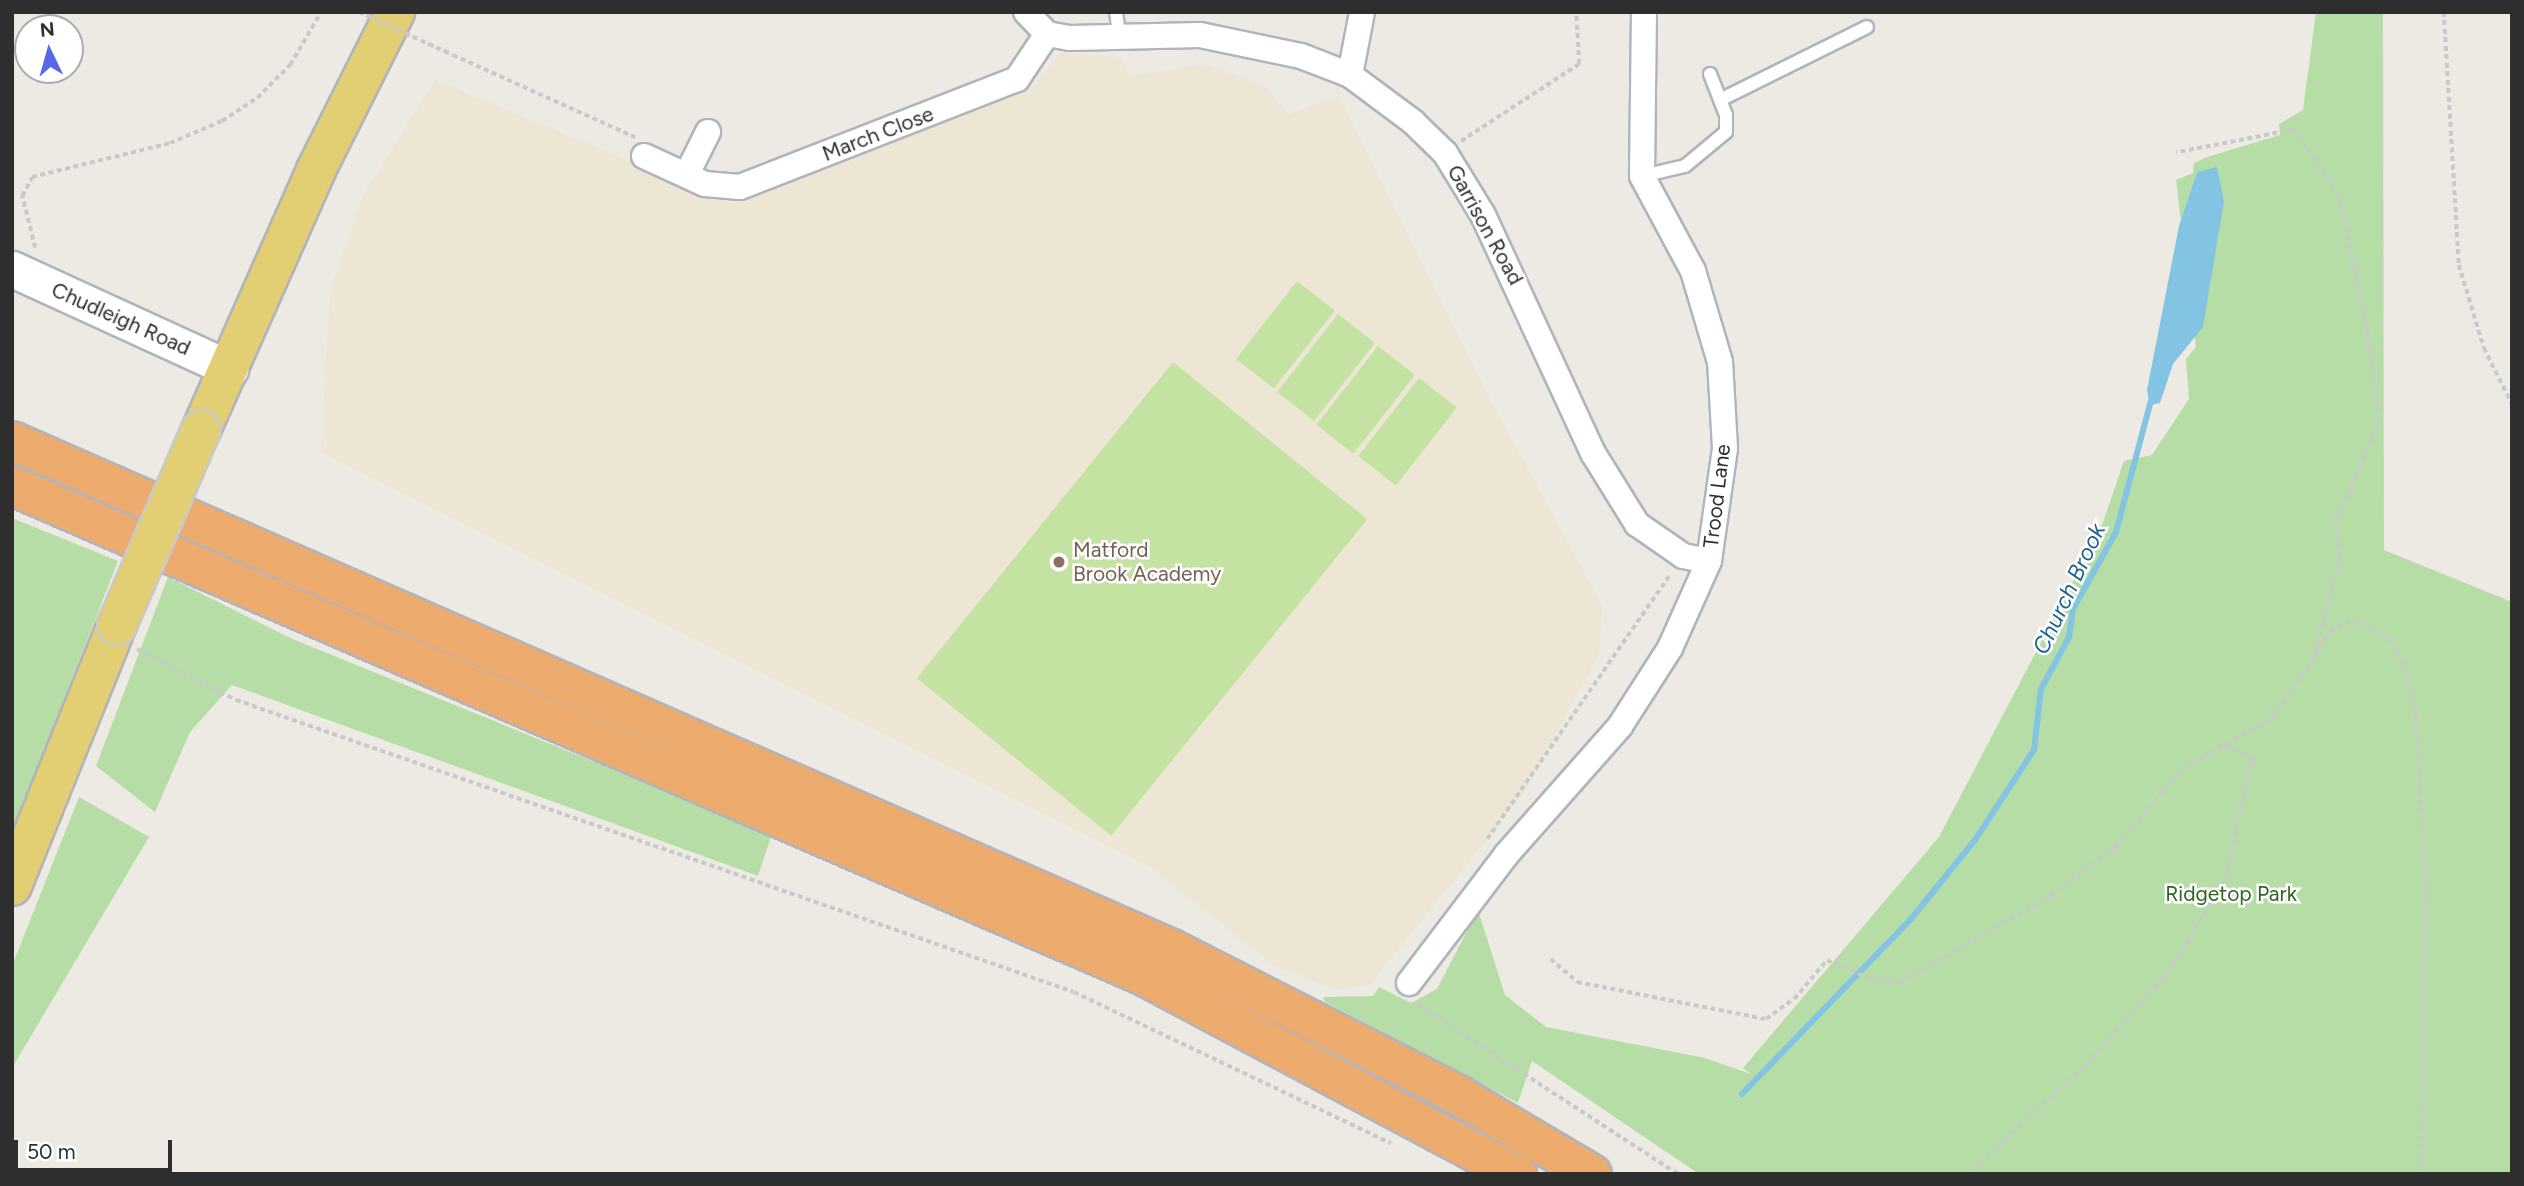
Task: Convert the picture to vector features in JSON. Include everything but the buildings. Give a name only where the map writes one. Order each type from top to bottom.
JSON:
[{"type":"highway","points":[[12,441],[1172,949],[1460,1097],[1592,1174]]},
{"type":"highway","points":[[12,486],[1142,975],[1517,1174]]},
{"type":"main road","points":[[12,886],[201,430],[316,170],[395,12]]},
{"type":"street","points":[[1026,12],[1048,34]]},
{"type":"street","points":[[1350,75],[1362,12]]},
{"type":"street","name":"Trood Lane","points":[[1409,983],[1506,855],[1620,726],[1670,648],[1709,561],[1725,448],[1720,362],[1693,271],[1642,176],[1644,12]]},
{"type":"street","name":"Garrison Road","points":[[1048,34],[1120,41],[1224,38],[1350,75],[1445,153],[1483,215],[1593,453],[1637,524],[1684,556],[1709,561]]},
{"type":"street","name":"March Close","points":[[644,156],[705,184],[740,187],[991,91],[1031,66],[1048,34]]},
{"type":"street","points":[[687,174],[708,132]]},
{"type":"street","name":"Chudleigh Road","points":[[20,273],[230,369]]},
{"type":"lane","points":[[1116,12],[1120,41]]},
{"type":"lane","points":[[1720,100],[1867,27]]},
{"type":"lane","points":[[1642,176],[1685,166],[1713,148],[1726,132],[1720,100],[1710,74]]},
{"type":"path","points":[[20,273],[36,254],[23,184],[170,143],[222,121],[290,65],[321,12]]},
{"type":"path","points":[[359,12],[621,128],[635,137],[644,156]]},
{"type":"path","points":[[1445,153],[1530,91],[1579,64],[1576,12]]},
{"type":"path","points":[[2444,12],[2459,265],[2484,348],[2512,404]]},
{"type":"path","points":[[2176,153],[2294,130],[2339,196],[2379,421],[2335,523],[2340,558],[2312,661]]},
{"type":"path","points":[[1480,850],[1684,556]]},
{"type":"path","points":[[1551,959],[1577,982],[1766,1018],[1794,999],[1827,960],[1854,969],[1870,979],[1900,982],[2050,896],[2115,847],[2182,769],[2220,745],[2272,718],[2330,631],[2352,619],[2389,639],[2406,669],[2416,715],[2426,881],[2422,1174]]},
{"type":"path","points":[[116,631],[236,700],[1074,992],[1400,1147]]},
{"type":"path","points":[[1968,1174],[2086,1064],[2173,966],[2225,878],[2252,758],[2220,745]]},
{"type":"path","points":[[1409,983],[1410,996],[1425,1012],[1678,1174]]},
{"type":"shaded area","name":"Matford Brook Academy","points":[[1060,53],[1120,57],[1132,76],[1202,64],[1262,84],[1289,114],[1339,96],[1484,388],[1602,605],[1599,654],[1525,792],[1369,986],[1335,989],[1273,965],[1153,869],[321,453],[330,292],[363,196],[435,80],[733,204],[1030,90]]},
{"type":"green space","name":"Ridgetop Park","points":[[2316,12],[2383,12],[2384,550],[2512,602],[2512,1174],[1699,1174],[1532,1061],[1518,1103],[1325,1002],[1323,997],[1373,996],[1379,987],[1411,1003],[1437,989],[1478,910],[1505,995],[1546,1027],[1705,1058],[1751,1074],[1743,1068],[1939,837],[2101,528],[2124,461],[2152,455],[2189,399],[2186,359],[2196,347],[2176,180],[2193,173],[2194,163],[2207,157],[2280,135],[2279,124],[2303,110]]},
{"type":"green space","points":[[1297,281],[1335,311],[1274,389],[1236,359]]},
{"type":"green space","points":[[1338,314],[1375,343],[1314,421],[1277,392]]},
{"type":"green space","points":[[1378,346],[1415,375],[1353,454],[1316,425]]},
{"type":"green space","points":[[1173,362],[1367,519],[1111,836],[917,678]]},
{"type":"green space","points":[[1419,378],[1457,408],[1396,486],[1358,456]]},
{"type":"green space","points":[[12,518],[118,561],[12,832]]},
{"type":"green space","points":[[168,577],[290,638],[772,834],[758,876],[232,685],[190,732],[155,812],[96,766]]},
{"type":"green space","points":[[79,797],[149,837],[12,1068],[12,966]]},
{"type":"water","points":[[2217,167],[2224,201],[2203,327],[2173,364],[2160,403],[2150,405],[2147,390],[2179,226],[2197,172]]},
{"type":"waterway","name":"Church Brook","points":[[1742,1094],[1911,919],[1975,840],[2034,750],[2041,689],[2069,637],[2073,609],[2116,532],[2152,397]]},
{"type":"place","name":"Matford Brook Academy","points":[[1059,562]]}]
